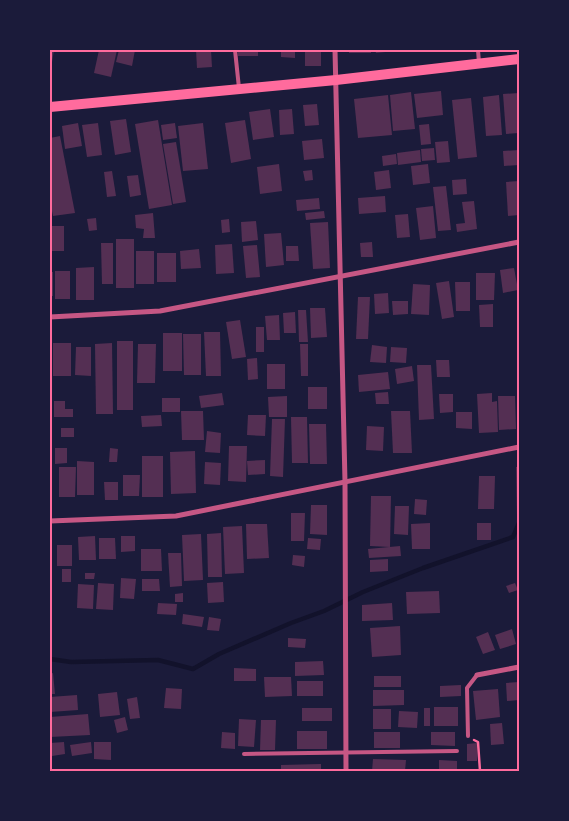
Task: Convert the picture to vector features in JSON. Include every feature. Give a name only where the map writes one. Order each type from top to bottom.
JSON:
[{"type":"main road","points":[[50,107],[336,80],[519,59]]},
{"type":"street","points":[[335,50],[345,482],[346,771]]},
{"type":"street","points":[[50,317],[160,311],[519,242]]},
{"type":"street","points":[[50,521],[176,516],[519,447]]},
{"type":"street","points":[[477,675],[519,667]]},
{"type":"lane","points":[[235,50],[239,89]]},
{"type":"lane","points":[[478,50],[480,64]]},
{"type":"lane","points":[[468,736],[467,688],[477,675]]},
{"type":"lane","points":[[244,754],[457,750]]},
{"type":"path","points":[[468,736],[478,742],[480,771]]},
{"type":"building","points":[[50,50],[54,50],[51,68],[50,68]]},
{"type":"building","points":[[99,50],[117,50],[111,77],[94,73]]},
{"type":"building","points":[[119,50],[135,50],[132,66],[116,62]]},
{"type":"building","points":[[196,50],[211,50],[212,67],[197,68]]},
{"type":"building","points":[[238,50],[258,50],[258,56],[238,56]]},
{"type":"building","points":[[281,50],[295,50],[295,58],[281,57]]},
{"type":"building","points":[[305,50],[321,50],[321,66],[305,66]]},
{"type":"building","points":[[349,50],[371,50],[371,53],[349,53]]},
{"type":"building","points":[[375,50],[395,50],[395,51],[376,53]]},
{"type":"building","points":[[441,91],[443,115],[417,118],[414,94]]},
{"type":"building","points":[[411,92],[415,129],[393,131],[390,95]]},
{"type":"building","points":[[519,93],[519,133],[506,134],[503,94]]},
{"type":"building","points":[[388,95],[392,135],[358,138],[354,99]]},
{"type":"building","points":[[499,95],[502,135],[486,136],[483,97]]},
{"type":"building","points":[[471,98],[477,157],[458,159],[452,100]]},
{"type":"building","points":[[317,104],[319,125],[305,126],[303,105]]},
{"type":"building","points":[[270,109],[274,137],[253,140],[249,112]]},
{"type":"building","points":[[292,109],[294,134],[280,135],[279,110]]},
{"type":"building","points":[[126,119],[131,152],[115,155],[110,121]]},
{"type":"building","points":[[158,120],[172,205],[149,209],[135,124]]},
{"type":"building","points":[[245,120],[251,159],[231,163],[225,123]]},
{"type":"building","points":[[78,123],[82,146],[65,149],[62,126]]},
{"type":"building","points":[[98,123],[102,155],[87,157],[82,125]]},
{"type":"building","points":[[175,123],[177,138],[163,140],[161,125]]},
{"type":"building","points":[[203,123],[208,169],[183,171],[178,126]]},
{"type":"building","points":[[429,124],[431,144],[421,145],[419,125]]},
{"type":"building","points":[[60,136],[75,213],[53,216],[50,201],[50,138]]},
{"type":"building","points":[[322,139],[324,158],[304,160],[302,141]]},
{"type":"building","points":[[448,141],[450,162],[437,163],[435,142]]},
{"type":"building","points":[[176,142],[186,202],[173,204],[163,144]]},
{"type":"building","points":[[434,148],[435,160],[422,161],[421,149]]},
{"type":"building","points":[[420,150],[421,162],[398,165],[397,153]]},
{"type":"building","points":[[519,150],[519,165],[504,166],[503,151]]},
{"type":"building","points":[[396,154],[397,164],[383,166],[382,156]]},
{"type":"building","points":[[279,164],[282,191],[260,194],[257,167]]},
{"type":"building","points":[[428,164],[430,183],[413,185],[411,166]]},
{"type":"building","points":[[312,170],[313,180],[305,181],[303,171]]},
{"type":"building","points":[[389,170],[391,188],[376,190],[374,172]]},
{"type":"building","points":[[112,171],[116,196],[107,197],[104,172]]},
{"type":"building","points":[[138,175],[141,195],[130,197],[127,176]]},
{"type":"building","points":[[466,179],[467,194],[453,195],[452,180]]},
{"type":"building","points":[[519,181],[519,215],[508,216],[506,182]]},
{"type":"building","points":[[446,186],[451,230],[438,231],[433,187]]},
{"type":"building","points":[[385,196],[386,212],[359,214],[358,198]]},
{"type":"building","points":[[319,198],[320,209],[297,211],[296,200]]},
{"type":"building","points":[[474,201],[477,229],[457,232],[456,224],[465,223],[462,202]]},
{"type":"building","points":[[433,206],[436,238],[420,240],[416,208]]},
{"type":"building","points":[[324,211],[325,218],[306,220],[305,213]]},
{"type":"building","points":[[153,213],[155,238],[143,238],[144,229],[136,228],[135,215]]},
{"type":"building","points":[[408,214],[410,237],[397,238],[395,215]]},
{"type":"building","points":[[96,218],[97,230],[89,231],[87,219]]},
{"type":"building","points":[[229,219],[230,232],[222,233],[221,220]]},
{"type":"building","points":[[256,221],[258,240],[242,242],[241,222]]},
{"type":"building","points":[[328,222],[330,268],[313,269],[310,223]]},
{"type":"building","points":[[50,226],[64,226],[64,251],[50,251]]},
{"type":"building","points":[[281,233],[284,265],[266,267],[264,234]]},
{"type":"building","points":[[116,239],[134,239],[134,288],[116,288]]},
{"type":"building","points":[[372,242],[373,257],[361,257],[360,243]]},
{"type":"building","points":[[101,243],[113,243],[113,284],[102,284]]},
{"type":"building","points":[[232,244],[234,273],[216,274],[215,245]]},
{"type":"building","points":[[257,245],[260,277],[246,278],[243,246]]},
{"type":"building","points":[[286,246],[298,246],[299,261],[286,261]]},
{"type":"building","points":[[199,249],[201,268],[181,269],[180,251]]},
{"type":"building","points":[[136,251],[154,251],[154,284],[136,284]]},
{"type":"building","points":[[157,253],[176,253],[176,282],[157,282]]},
{"type":"building","points":[[94,267],[94,300],[76,300],[76,268]]},
{"type":"building","points":[[514,268],[518,290],[503,293],[500,270]]},
{"type":"building","points":[[55,271],[70,271],[70,299],[55,299]]},
{"type":"building","points":[[50,272],[53,272],[53,296],[50,296]]},
{"type":"building","points":[[476,273],[495,273],[494,300],[476,300]]},
{"type":"building","points":[[449,281],[454,317],[442,319],[436,283]]},
{"type":"building","points":[[455,282],[470,282],[470,311],[456,311]]},
{"type":"building","points":[[413,284],[430,285],[429,315],[411,314]]},
{"type":"building","points":[[388,293],[389,313],[375,314],[374,294]]},
{"type":"building","points":[[358,297],[370,297],[368,339],[356,339]]},
{"type":"building","points":[[392,301],[408,301],[408,314],[393,315]]},
{"type":"building","points":[[493,304],[493,327],[480,327],[479,305]]},
{"type":"building","points":[[310,308],[325,308],[327,337],[311,338]]},
{"type":"building","points":[[298,310],[306,310],[308,342],[299,342]]},
{"type":"building","points":[[295,312],[296,333],[284,333],[283,313]]},
{"type":"building","points":[[279,315],[280,340],[267,340],[265,316]]},
{"type":"building","points":[[240,320],[246,357],[232,359],[226,322]]},
{"type":"building","points":[[256,327],[264,327],[264,352],[256,352]]},
{"type":"building","points":[[204,332],[220,332],[221,376],[206,376]]},
{"type":"building","points":[[163,333],[182,333],[182,371],[163,371]]},
{"type":"building","points":[[183,334],[201,334],[201,375],[184,375]]},
{"type":"building","points":[[117,341],[133,341],[133,410],[117,410]]},
{"type":"building","points":[[53,343],[71,343],[71,376],[53,376]]},
{"type":"building","points":[[112,343],[113,414],[96,414],[95,344]]},
{"type":"building","points":[[138,344],[156,344],[155,383],[137,383]]},
{"type":"building","points":[[300,344],[308,344],[308,376],[301,376]]},
{"type":"building","points":[[372,345],[387,347],[386,363],[370,362]]},
{"type":"building","points":[[76,347],[91,347],[91,376],[75,375]]},
{"type":"building","points":[[391,347],[407,348],[406,363],[390,362]]},
{"type":"building","points":[[257,358],[258,379],[248,380],[247,359]]},
{"type":"building","points":[[436,360],[449,360],[450,377],[437,377]]},
{"type":"building","points":[[267,364],[285,364],[285,389],[267,389]]},
{"type":"building","points":[[417,365],[431,365],[434,419],[419,420]]},
{"type":"building","points":[[412,366],[414,381],[397,384],[395,369]]},
{"type":"building","points":[[388,372],[390,389],[359,392],[358,375]]},
{"type":"building","points":[[308,387],[327,387],[327,409],[308,409]]},
{"type":"building","points":[[388,392],[389,404],[376,404],[375,393]]},
{"type":"building","points":[[222,393],[224,405],[201,408],[199,396]]},
{"type":"building","points":[[492,393],[492,402],[497,401],[498,432],[479,433],[477,394]]},
{"type":"building","points":[[439,394],[453,394],[453,412],[440,413]]},
{"type":"building","points":[[287,396],[287,417],[269,417],[268,397]]},
{"type":"building","points":[[498,396],[515,396],[516,429],[499,430]]},
{"type":"building","points":[[162,398],[180,398],[180,412],[162,412]]},
{"type":"building","points":[[54,401],[65,401],[65,409],[73,409],[73,417],[54,417]]},
{"type":"building","points":[[181,411],[203,411],[204,440],[182,440]]},
{"type":"building","points":[[391,411],[410,411],[412,453],[393,453]]},
{"type":"building","points":[[456,412],[472,412],[472,429],[456,428]]},
{"type":"building","points":[[161,415],[162,426],[142,427],[141,416]]},
{"type":"building","points":[[248,415],[266,415],[265,436],[247,435]]},
{"type":"building","points":[[291,417],[307,417],[308,463],[292,463]]},
{"type":"building","points":[[272,419],[285,419],[283,477],[270,476]]},
{"type":"building","points":[[309,424],[326,424],[327,464],[310,464]]},
{"type":"building","points":[[367,426],[384,427],[383,451],[366,450]]},
{"type":"building","points":[[61,428],[74,428],[74,437],[61,437]]},
{"type":"building","points":[[207,431],[221,433],[220,453],[205,452]]},
{"type":"building","points":[[229,446],[247,446],[246,482],[228,481]]},
{"type":"building","points":[[55,448],[67,448],[67,463],[55,464]]},
{"type":"building","points":[[110,448],[118,449],[117,462],[109,462]]},
{"type":"building","points":[[195,451],[196,493],[171,494],[170,452]]},
{"type":"building","points":[[142,456],[163,456],[163,497],[142,497]]},
{"type":"building","points":[[265,460],[265,474],[248,475],[247,461]]},
{"type":"building","points":[[77,461],[94,462],[94,495],[77,495]]},
{"type":"building","points":[[205,462],[221,463],[220,485],[204,484]]},
{"type":"building","points":[[59,467],[76,467],[75,497],[59,497]]},
{"type":"building","points":[[516,467],[519,467],[519,516],[517,516]]},
{"type":"building","points":[[123,475],[140,475],[139,496],[123,496]]},
{"type":"building","points":[[479,476],[495,476],[494,509],[478,509]]},
{"type":"building","points":[[104,482],[118,482],[118,500],[105,500]]},
{"type":"building","points":[[371,496],[391,496],[390,547],[370,546]]},
{"type":"building","points":[[415,499],[427,500],[426,515],[414,514]]},
{"type":"building","points":[[311,505],[327,505],[327,535],[310,534]]},
{"type":"building","points":[[395,506],[409,506],[408,535],[394,534]]},
{"type":"building","points":[[291,513],[305,513],[304,541],[291,541]]},
{"type":"building","points":[[430,523],[430,549],[412,549],[411,524]]},
{"type":"building","points":[[477,523],[491,523],[491,540],[477,540]]},
{"type":"building","points":[[246,524],[267,524],[269,558],[247,559]]},
{"type":"building","points":[[242,526],[244,573],[225,574],[223,527]]},
{"type":"building","points":[[221,533],[222,577],[208,577],[207,534]]},
{"type":"building","points":[[201,534],[203,580],[184,581],[182,535]]},
{"type":"building","points":[[95,536],[96,560],[79,560],[78,537]]},
{"type":"building","points":[[121,536],[135,536],[135,551],[121,552]]},
{"type":"building","points":[[99,538],[115,538],[116,559],[99,559]]},
{"type":"building","points":[[308,538],[321,539],[320,550],[307,549]]},
{"type":"building","points":[[57,545],[72,545],[72,566],[57,566]]},
{"type":"building","points":[[400,546],[401,556],[369,558],[368,549]]},
{"type":"building","points":[[141,549],[161,549],[162,571],[141,571]]},
{"type":"building","points":[[168,553],[181,553],[182,586],[170,587]]},
{"type":"building","points":[[293,555],[305,556],[304,567],[292,565]]},
{"type":"building","points":[[388,559],[388,571],[370,572],[370,560]]},
{"type":"building","points":[[62,569],[71,569],[71,582],[62,582]]},
{"type":"building","points":[[85,573],[95,573],[94,579],[85,579]]},
{"type":"building","points":[[121,578],[136,579],[134,599],[120,598]]},
{"type":"building","points":[[142,579],[159,579],[160,591],[142,591]]},
{"type":"building","points":[[223,582],[224,602],[208,603],[207,583]]},
{"type":"building","points":[[98,583],[114,584],[113,610],[96,609]]},
{"type":"building","points":[[515,583],[518,590],[509,593],[506,586]]},
{"type":"building","points":[[78,584],[94,585],[93,609],[77,608]]},
{"type":"building","points":[[439,591],[440,613],[407,614],[406,592]]},
{"type":"building","points":[[183,593],[183,602],[175,602],[175,594]]},
{"type":"building","points":[[158,603],[177,604],[176,615],[157,614]]},
{"type":"building","points":[[392,603],[393,620],[362,621],[362,605]]},
{"type":"building","points":[[183,614],[204,617],[202,627],[182,624]]},
{"type":"building","points":[[209,617],[221,619],[219,631],[207,630]]},
{"type":"building","points":[[400,626],[401,655],[372,657],[370,628]]},
{"type":"building","points":[[512,629],[516,644],[500,649],[495,635]]},
{"type":"building","points":[[488,632],[495,650],[483,654],[476,637]]},
{"type":"building","points":[[288,638],[306,639],[305,648],[288,647]]},
{"type":"building","points":[[323,661],[324,675],[295,676],[295,662]]},
{"type":"building","points":[[234,668],[256,669],[256,681],[234,681]]},
{"type":"building","points":[[53,673],[55,694],[50,694],[50,674]]},
{"type":"building","points":[[374,676],[401,676],[401,687],[374,687]]},
{"type":"building","points":[[264,677],[291,677],[292,696],[265,697]]},
{"type":"building","points":[[297,681],[323,681],[323,696],[297,696]]},
{"type":"building","points":[[519,682],[519,700],[507,701],[506,683]]},
{"type":"building","points":[[461,685],[461,696],[440,697],[440,686]]},
{"type":"building","points":[[166,688],[182,689],[181,709],[164,708]]},
{"type":"building","points":[[498,689],[500,717],[476,720],[473,691]]},
{"type":"building","points":[[373,690],[404,690],[404,705],[373,706]]},
{"type":"building","points":[[117,692],[120,715],[100,717],[98,694]]},
{"type":"building","points":[[77,695],[78,710],[50,712],[50,697]]},
{"type":"building","points":[[137,697],[140,718],[130,719],[127,699]]},
{"type":"building","points":[[434,707],[458,707],[458,726],[434,726]]},
{"type":"building","points":[[302,708],[332,708],[332,721],[302,721]]},
{"type":"building","points":[[424,708],[430,708],[430,726],[424,726]]},
{"type":"building","points":[[373,709],[391,709],[391,729],[373,729]]},
{"type":"building","points":[[399,711],[418,712],[417,728],[398,727]]},
{"type":"building","points":[[88,714],[90,735],[50,737],[50,717]]},
{"type":"building","points":[[125,717],[128,730],[117,733],[114,720]]},
{"type":"building","points":[[239,719],[256,720],[254,747],[238,746]]},
{"type":"building","points":[[261,720],[276,720],[275,750],[260,750]]},
{"type":"building","points":[[502,723],[504,744],[491,745],[490,724]]},
{"type":"building","points":[[297,731],[327,731],[327,749],[297,749]]},
{"type":"building","points":[[222,732],[235,733],[235,749],[221,748]]},
{"type":"building","points":[[374,732],[400,732],[400,748],[374,748]]},
{"type":"building","points":[[431,732],[455,732],[455,746],[431,745]]},
{"type":"building","points":[[64,742],[65,754],[52,756],[50,743]]},
{"type":"building","points":[[91,742],[92,753],[72,756],[70,745]]},
{"type":"building","points":[[94,742],[111,742],[111,760],[94,759]]},
{"type":"building","points":[[477,743],[477,761],[467,761],[467,744]]},
{"type":"building","points":[[373,759],[406,760],[405,771],[372,771]]},
{"type":"building","points":[[439,760],[457,761],[457,771],[439,771]]},
{"type":"building","points":[[321,764],[321,771],[281,771],[281,765]]},
{"type":"waterway","points":[[50,659],[71,662],[158,660],[193,669],[219,654],[324,611],[363,592],[423,568],[513,537],[519,523]]}]
